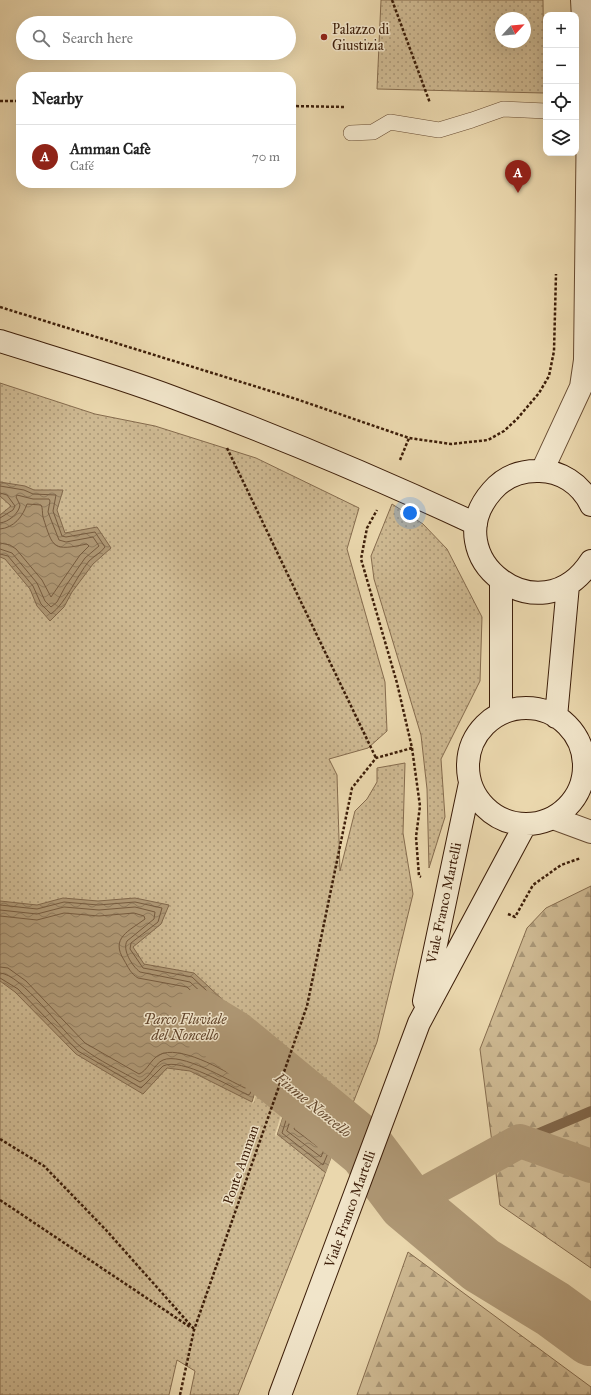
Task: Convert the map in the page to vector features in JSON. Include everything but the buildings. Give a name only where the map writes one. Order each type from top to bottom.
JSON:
[{"type":"main road","points":[[542,471],[580,387],[585,360],[582,0]]},
{"type":"main road","points":[[0,341],[171,396],[390,485],[476,524]]},
{"type":"main road","points":[[590,496],[566,478],[542,471],[517,474],[498,484],[485,499],[479,511],[476,524],[477,545],[486,567],[501,582],[517,590],[536,593],[552,592],[568,585],[584,572],[591,561]]},
{"type":"main road","points":[[501,582],[501,713]]},
{"type":"main road","points":[[556,717],[568,585]]},
{"type":"main road","name":"Viale Franco Martelli","points":[[520,708],[535,709],[556,717],[569,728],[579,743],[587,764],[577,794],[571,803],[553,818],[539,823],[525,825],[501,819],[490,813],[475,795],[470,783],[467,764],[469,751],[474,738],[486,723],[501,713],[520,708]]},
{"type":"main road","name":"Viale Franco Martelli","points":[[419,1023],[470,783]]},
{"type":"main road","points":[[553,818],[591,832]]},
{"type":"main road","name":"Viale Franco Martelli","points":[[280,1395],[419,1023],[525,825]]},
{"type":"lane","points":[[351,133],[373,132],[390,122],[439,130],[503,109],[543,111]]},
{"type":"path","points":[[392,0],[439,130]]},
{"type":"path","points":[[0,101],[16,101]]},
{"type":"path","points":[[0,307],[296,399],[409,438],[451,444],[488,440],[504,431],[517,420],[539,393],[548,376],[554,351],[556,272]]},
{"type":"path","points":[[226,448],[376,758],[412,748],[397,683],[361,559],[367,528],[390,485],[409,438]]},
{"type":"path","name":"Ponte Amman","points":[[180,1395],[194,1330],[307,1006],[352,788],[376,758]]},
{"type":"path","points":[[0,1139],[44,1166],[106,1230],[194,1330]]},
{"type":"path","points":[[0,1200],[194,1330]]},
{"type":"green space","points":[[381,0],[543,0],[543,93],[377,89]]},
{"type":"green space","name":"Parco Fluviale del Noncello","points":[[0,383],[95,414],[155,426],[256,458],[359,508],[347,549],[385,682],[387,731],[368,748],[329,759],[337,775],[340,871],[355,811],[367,799],[377,782],[377,768],[405,763],[403,833],[413,894],[377,1042],[238,1395],[190,1395],[195,1371],[177,1360],[169,1395],[0,1395]]},
{"type":"green space","points":[[392,504],[423,524],[447,549],[482,617],[480,681],[441,759],[445,817],[429,868],[427,789],[421,735],[374,579],[371,556]]},
{"type":"green space","points":[[591,886],[591,1268],[500,1205],[480,1049],[527,928],[546,908]]},
{"type":"green space","points":[[408,1252],[591,1387],[591,1395],[357,1395]]},
{"type":"water","points":[[0,482],[25,486],[34,490],[63,490],[57,510],[65,533],[97,527],[111,548],[93,564],[72,592],[64,607],[50,621],[37,606],[30,589],[5,559],[0,557],[0,515],[11,506],[0,496]]},
{"type":"water","points":[[63,898],[98,901],[135,898],[169,905],[161,924],[133,947],[144,964],[194,973],[270,1044],[252,1102],[190,1071],[167,1068],[143,1094],[76,1054],[15,992],[0,981],[0,901],[37,905]]},
{"type":"water","points":[[299,1065],[345,1121],[326,1173],[277,1134]]},
{"type":"pier","points":[[271,1042],[272,1045],[254,1102],[252,1104]]},
{"type":"pier","points":[[300,1063],[276,1137],[275,1134],[297,1064]]},
{"type":"pier","points":[[346,1119],[347,1122],[327,1174],[325,1175]]},
{"type":"waterway","name":"Fiume Noncello","points":[[198,1018],[231,1038],[367,1150],[407,1203],[481,1265],[553,1309],[591,1337]]},
{"type":"waterway","points":[[520,1141],[591,1111]]},
{"type":"waterway","points":[[407,1203],[520,1141],[591,1166]]},
{"type":"place","name":"Palazzo di Giustizia","points":[[324,37]]},
{"type":"place","name":"Amman Cafè","points":[[518,193]]}]
